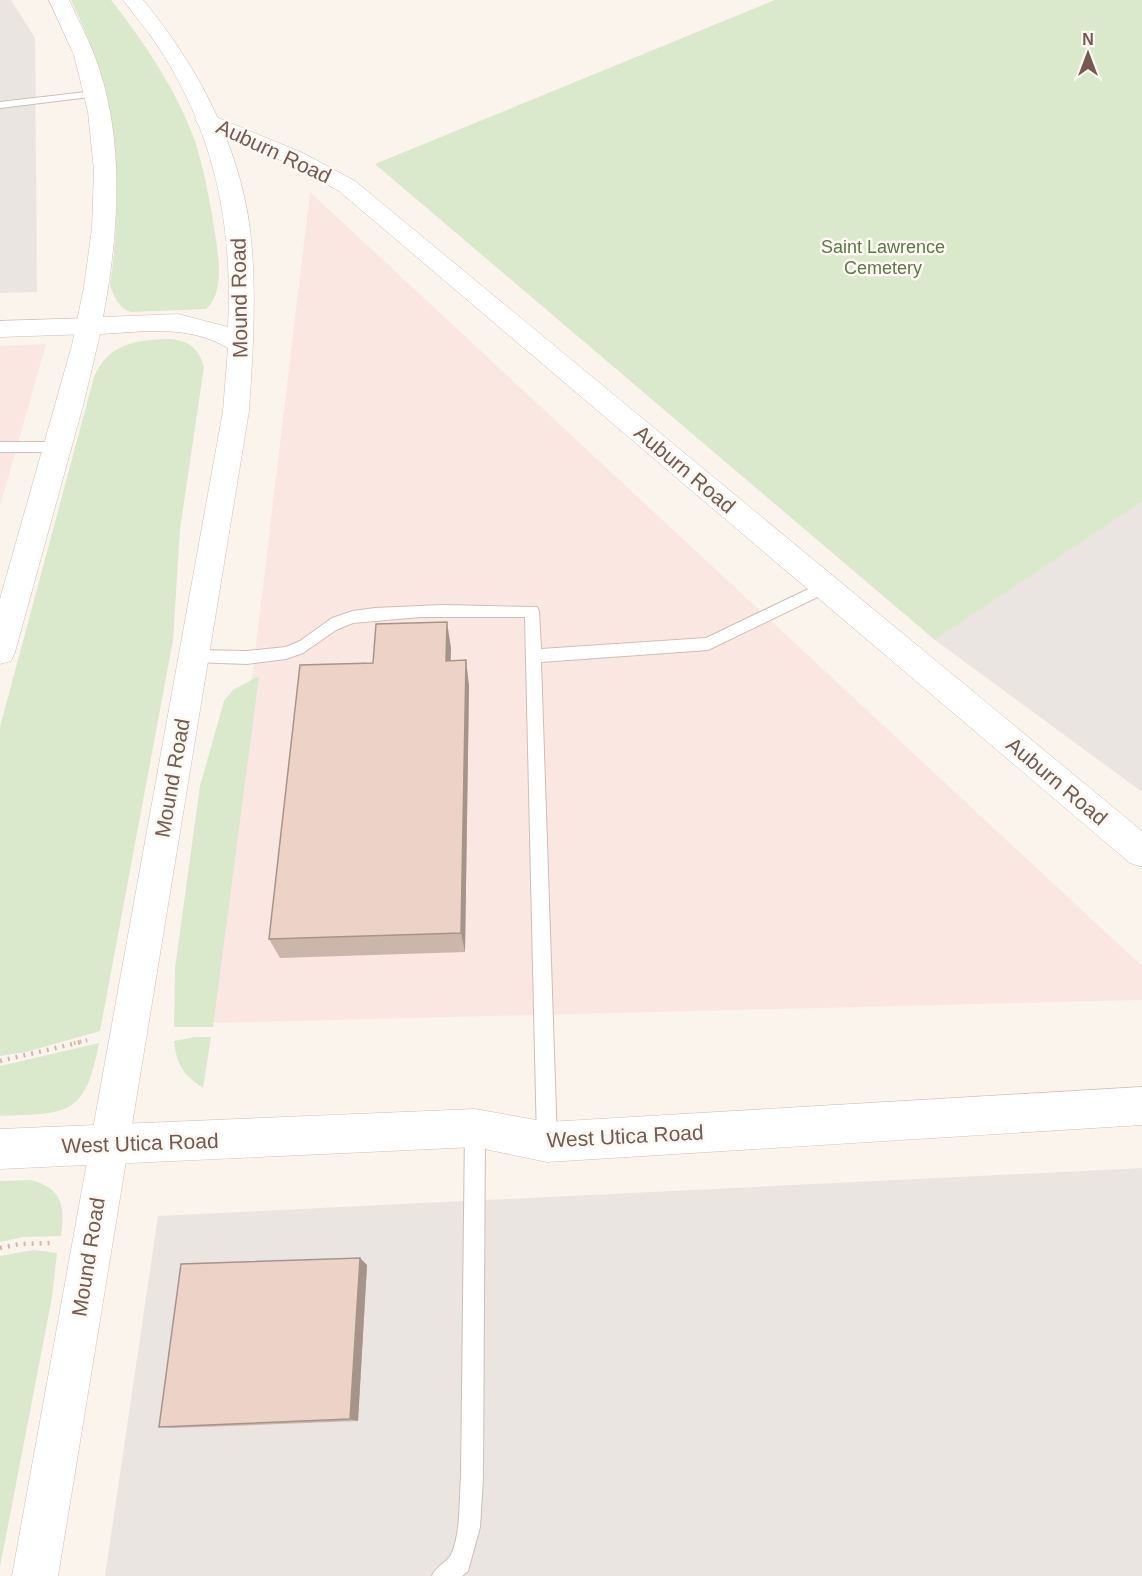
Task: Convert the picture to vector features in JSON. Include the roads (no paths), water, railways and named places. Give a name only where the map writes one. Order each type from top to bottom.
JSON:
[{"type":"main road","points":[[0,652],[90,326],[102,264],[105,188],[100,120],[78,38],[58,0]]},
{"type":"main road","name":"Mound Road","points":[[35,1576],[107,1144],[236,411],[242,316],[238,228],[222,159],[206,119],[175,57],[133,0]]},
{"type":"main road","name":"Auburn Road","points":[[206,119],[234,133],[294,156],[347,186],[1142,852]]},
{"type":"main road","points":[[90,326],[178,322],[217,331],[240,344]]},
{"type":"main road","name":"West Utica Road","points":[[0,1149],[475,1128],[547,1142],[1142,1106]]},
{"type":"street","points":[[0,329],[90,326]]},
{"type":"lane","points":[[0,105],[94,94]]},
{"type":"lane","points":[[0,447],[58,447]]},
{"type":"lane","points":[[534,656],[708,644],[825,587]]},
{"type":"lane","points":[[194,656],[280,656],[301,648],[330,625],[352,617],[429,611],[532,611],[547,1142]]},
{"type":"lane","points":[[444,1576],[460,1563],[469,1527],[472,1478],[475,1128]]},
{"type":"park label","name":"Saint Lawrence Cemetery","points":[[883,257]]}]
